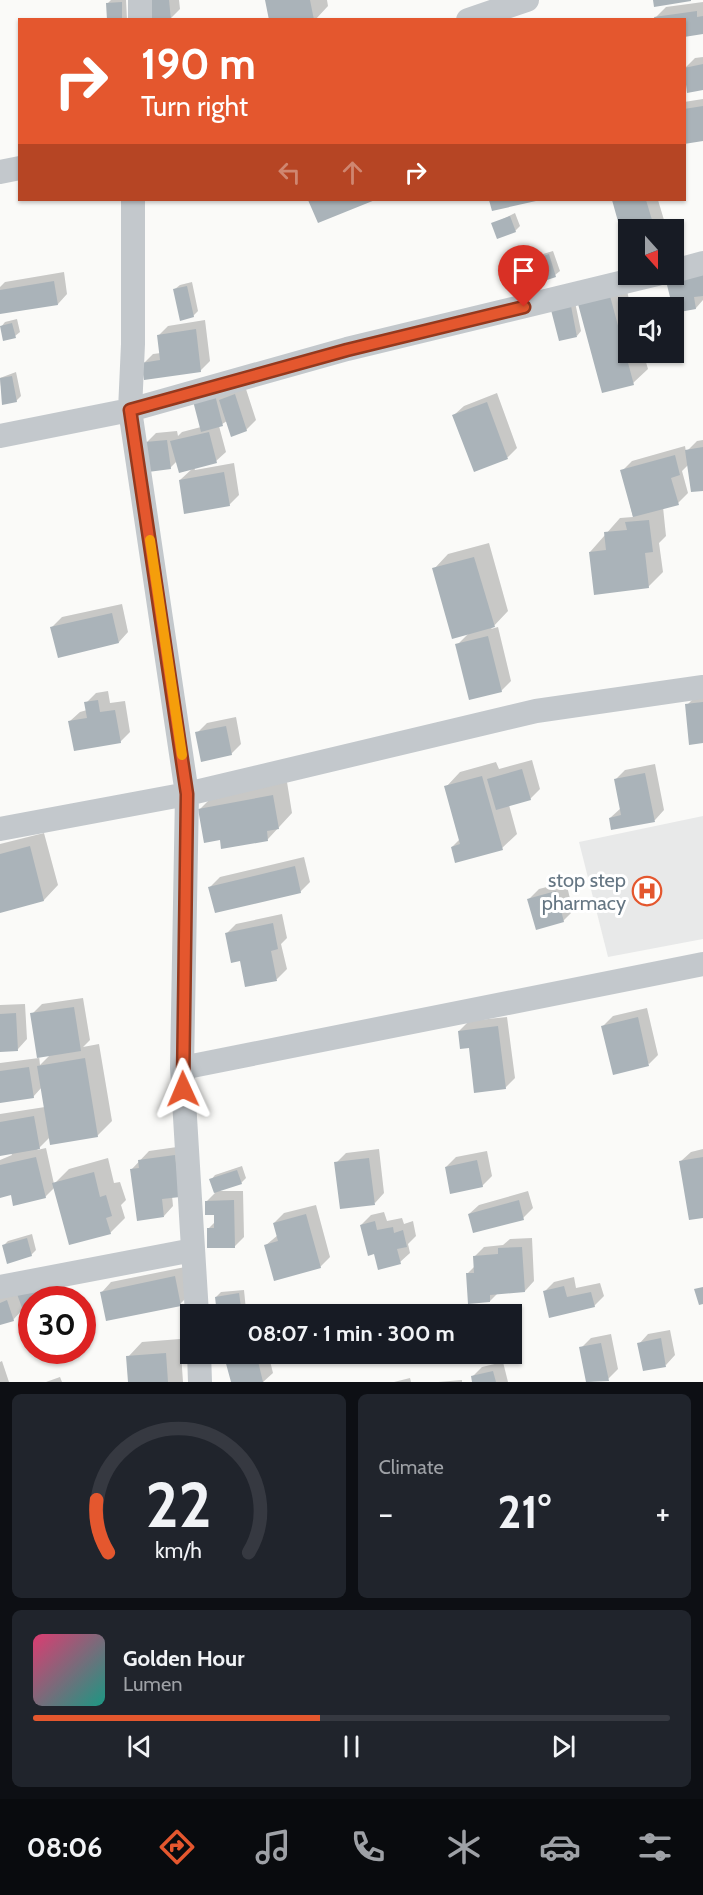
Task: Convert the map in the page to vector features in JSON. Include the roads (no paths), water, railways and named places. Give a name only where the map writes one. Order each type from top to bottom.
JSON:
[{"type":"street","points":[[140,0],[140,18]]},
{"type":"street","points":[[474,18],[527,0]]},
{"type":"street","points":[[0,172],[18,168]]},
{"type":"street","points":[[133,201],[134,344],[130,410],[187,794],[183,1068],[196,1304]]},
{"type":"street","points":[[684,269],[703,264]]},
{"type":"street","points":[[0,436],[130,410],[347,350],[618,284]]},
{"type":"street","points":[[0,829],[187,794],[536,711],[703,687]]},
{"type":"street","points":[[183,1068],[703,964]]},
{"type":"street","points":[[0,1287],[193,1250]]},
{"type":"street","points":[[199,1364],[200,1382]]},
{"type":"place","name":"stop step pharmacy","points":[[647,891]]}]
